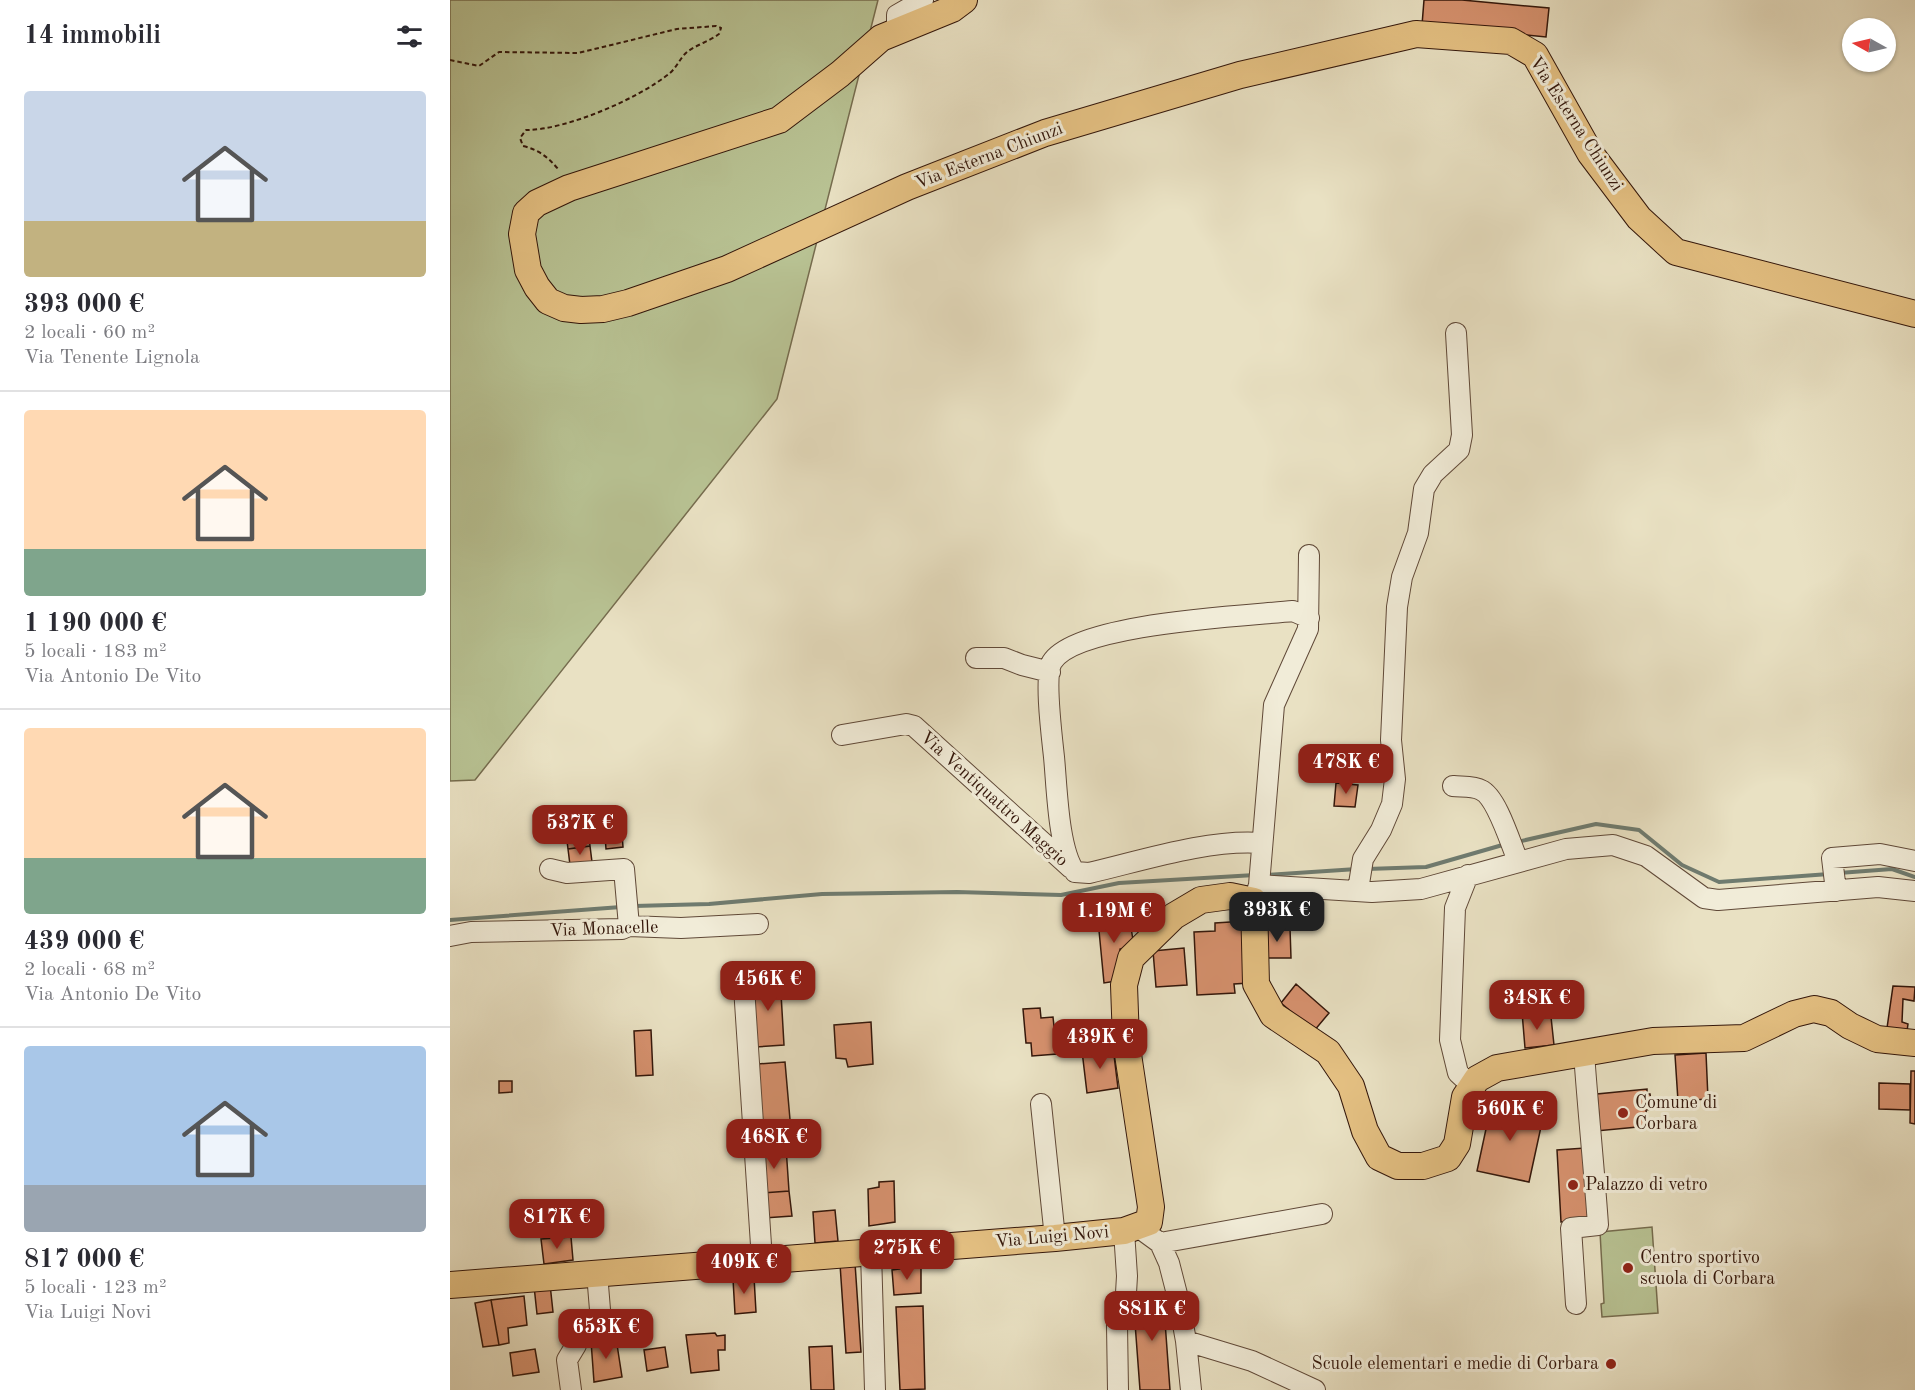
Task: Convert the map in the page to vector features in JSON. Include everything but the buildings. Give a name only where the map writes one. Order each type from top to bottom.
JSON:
[{"type":"main road","name":"Via Esterna Chiunzi","points":[[964,0],[952,9],[881,38],[840,74],[779,120],[554,194],[537,203],[526,213],[522,234],[528,270],[537,287],[548,300],[564,308],[603,309],[628,303],[727,268],[907,187],[1045,133],[1240,75],[1416,34],[1511,41],[1535,55],[1590,153],[1639,218],[1676,252],[1915,314]]},
{"type":"main road","points":[[1143,1231],[1151,1207],[1126,1041],[1124,985],[1131,958],[1174,916],[1202,900],[1256,893],[1256,984],[1273,1016],[1328,1052],[1351,1086],[1365,1131],[1378,1157],[1398,1166],[1423,1166],[1448,1158],[1457,1144],[1465,1097],[1477,1079],[1497,1068],[1653,1041],[1744,1038],[1794,1014],[1814,1009],[1831,1013],[1850,1026],[1877,1038],[1915,1043]]},
{"type":"main road","name":"Via Luigi Novi","points":[[450,1284],[1143,1231]]},
{"type":"street","points":[[897,32],[897,15],[923,0]]},
{"type":"street","points":[[1358,891],[1363,859],[1381,830],[1389,811],[1395,779],[1391,740],[1396,607],[1402,577],[1418,533],[1424,489],[1433,474],[1458,450],[1462,435],[1456,333]]},
{"type":"street","points":[[1309,555],[1308,629],[1274,705],[1256,893],[1421,889],[1468,875],[1513,849],[1566,849],[1613,845],[1646,856],[1704,898],[1740,899],[1878,887],[1915,891]]},
{"type":"street","points":[[1261,843],[1242,842],[1189,850],[1089,873],[1072,868],[1060,819],[1048,679],[1051,663],[1062,650],[1087,639],[1128,628],[1293,611],[1309,618]]},
{"type":"street","points":[[976,658],[1004,658],[1050,672]]},
{"type":"street","name":"Via Ventiquattro Maggio","points":[[842,735],[906,724],[914,726],[1072,868]]},
{"type":"street","points":[[1453,786],[1480,789],[1488,795],[1513,849]]},
{"type":"street","points":[[1836,891],[1832,858],[1880,854],[1915,861]]},
{"type":"street","points":[[550,869],[567,873],[624,869],[629,926]]},
{"type":"street","points":[[1468,875],[1455,908],[1450,1040],[1458,1073],[1472,1086]]},
{"type":"street","name":"Via Monacelle","points":[[450,936],[471,932],[622,929],[629,926],[681,928],[758,924]]},
{"type":"street","points":[[743,972],[762,1260]]},
{"type":"street","points":[[1576,1304],[1571,1228],[1598,1225],[1594,1162],[1588,1126],[1584,1053]]},
{"type":"street","points":[[1041,1104],[1056,1238]]},
{"type":"street","points":[[1143,1231],[1322,1214]]},
{"type":"street","points":[[1143,1231],[1169,1263],[1186,1341],[1191,1390]]},
{"type":"street","points":[[1118,1390],[1117,1325],[1126,1293],[1127,1276],[1143,1231]]},
{"type":"street","points":[[871,1252],[875,1390]]},
{"type":"street","points":[[571,1390],[567,1360],[576,1345],[575,1325],[601,1322],[597,1273]]},
{"type":"street","points":[[1186,1341],[1252,1361],[1315,1390]]},
{"type":"path","points":[[450,60],[479,66],[499,52],[578,53],[677,29],[716,26],[721,28],[719,34],[688,52],[671,72],[614,106],[566,124],[540,130],[526,130],[520,138],[523,146],[548,157],[563,176],[581,185]]},
{"type":"green space","points":[[450,0],[878,0],[777,399],[475,780],[450,781]]},
{"type":"green space","name":"Centro sportivo scuola di Corbara","points":[[1652,1227],[1658,1313],[1602,1317],[1601,1304],[1604,1303],[1600,1232]]},
{"type":"waterway","points":[[1517,842],[1596,824],[1639,830],[1682,865],[1719,882],[1829,874]]},
{"type":"waterway","points":[[1367,869],[1426,867],[1506,844]]},
{"type":"waterway","points":[[1265,875],[1357,869]]},
{"type":"waterway","points":[[1839,873],[1892,869],[1915,877]]},
{"type":"waterway","points":[[634,906],[709,904],[822,894],[957,892],[1061,895],[1119,883],[1255,875]]},
{"type":"waterway","points":[[450,920],[621,907]]},
{"type":"place","name":"Comune di Corbara","points":[[1623,1113]]},
{"type":"place","name":"Palazzo di vetro","points":[[1573,1185]]},
{"type":"place","name":"Centro sportivo scuola di Corbara","points":[[1628,1268]]},
{"type":"place","name":"Scuole elementari e medie di Corbara","points":[[1611,1364]]}]
